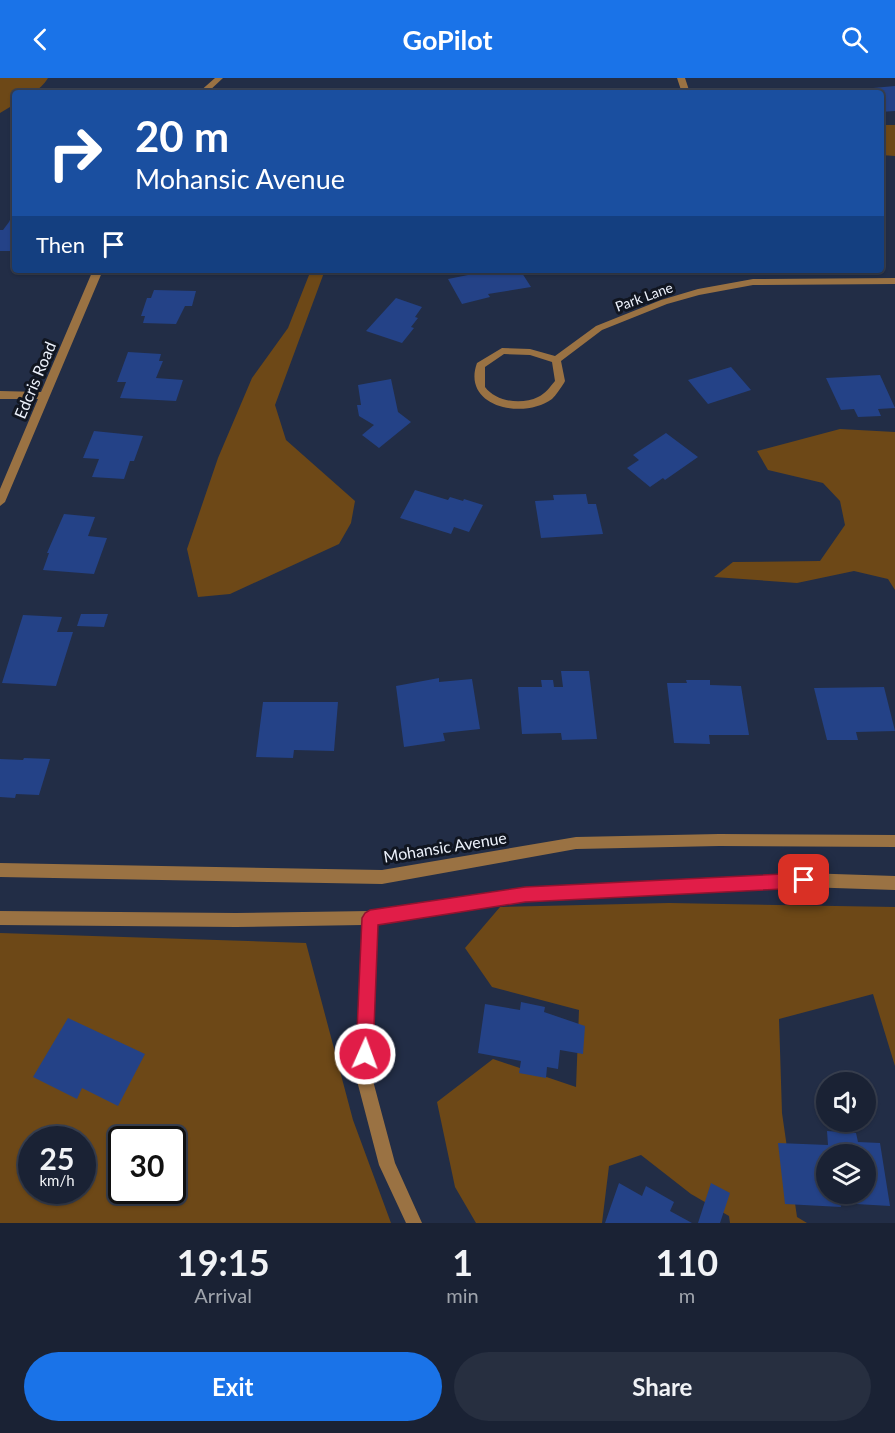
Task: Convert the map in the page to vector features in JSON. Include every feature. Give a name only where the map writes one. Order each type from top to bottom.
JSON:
[{"type":"street","points":[[205,90],[219,78]]},
{"type":"street","name":"Edcris Road","points":[[0,502],[97,273]]},
{"type":"street","points":[[750,273],[753,282]]},
{"type":"street","name":"Park Lane","points":[[556,360],[599,328],[687,295],[753,282],[895,281]]},
{"type":"street","points":[[502,351],[530,352],[556,360],[561,381],[547,397],[524,406],[499,402],[484,393],[479,382],[480,365],[502,351]]},
{"type":"street","points":[[0,395],[45,396]]},
{"type":"street","name":"Mohansic Avenue","points":[[0,870],[382,876],[576,843],[719,840],[895,841]]},
{"type":"street","points":[[0,918],[236,920],[370,918],[525,895],[804,880],[895,883]]},
{"type":"street","points":[[370,918],[364,1077],[387,1165],[414,1223]]},
{"type":"shaded area","points":[[0,78],[48,78],[35,90],[12,90],[12,106],[0,113]]},
{"type":"shaded area","points":[[884,125],[895,125],[895,156],[884,155]]},
{"type":"shaded area","points":[[310,273],[324,273],[275,405],[286,440],[355,501],[351,523],[339,544],[230,594],[198,597],[187,549],[218,458],[252,378],[288,328]]},
{"type":"shaded area","points":[[840,429],[895,432],[895,590],[888,579],[854,571],[797,583],[714,577],[733,562],[820,561],[845,525],[840,501],[823,483],[768,470],[757,451]]},
{"type":"shaded area","points":[[669,903],[895,907],[895,1066],[873,994],[779,1019],[782,1113],[797,1217],[807,1223],[730,1223],[729,1216],[691,1194],[641,1155],[609,1166],[602,1223],[476,1223],[455,1187],[437,1102],[493,1059],[576,1087],[579,1010],[492,987],[465,948],[500,907]]},
{"type":"shaded area","points":[[0,933],[306,943],[353,1120],[391,1223],[0,1223]]},
{"type":"building","points":[[895,86],[895,111],[884,112],[884,90],[862,89]]},
{"type":"building","points":[[740,88],[774,88],[775,90],[741,90]]},
{"type":"building","points":[[12,216],[12,251],[0,251],[0,230],[3,230]]},
{"type":"building","points":[[478,273],[513,273],[514,275],[522,273],[531,287],[488,294],[490,297],[462,304],[448,279]]},
{"type":"building","points":[[154,290],[196,291],[192,306],[185,306],[176,324],[143,323],[145,316],[141,316],[147,298],[151,298]]},
{"type":"building","points":[[396,298],[422,307],[411,327],[414,328],[402,343],[366,331]]},
{"type":"building","points":[[128,352],[161,354],[159,361],[163,361],[156,378],[183,380],[176,401],[120,398],[126,382],[117,382]]},
{"type":"building","points":[[731,367],[751,390],[708,404],[688,380]]},
{"type":"building","points":[[880,375],[895,408],[878,409],[881,416],[858,417],[854,409],[841,410],[826,378]]},
{"type":"building","points":[[391,379],[398,412],[411,422],[379,448],[362,435],[374,425],[359,416],[357,405],[361,405],[358,385]]},
{"type":"building","points":[[94,431],[143,436],[134,461],[130,461],[124,479],[92,477],[99,459],[83,458]]},
{"type":"building","points":[[666,433],[698,457],[665,480],[663,478],[650,487],[627,468],[639,460],[633,455]]},
{"type":"building","points":[[415,490],[448,500],[450,497],[463,501],[464,499],[483,505],[469,532],[454,527],[451,534],[400,518]]},
{"type":"building","points":[[586,494],[588,504],[596,504],[603,534],[541,538],[535,501],[554,500],[553,495]]},
{"type":"building","points":[[64,514],[95,517],[88,536],[107,538],[94,574],[43,570],[49,553],[47,553]]},
{"type":"building","points":[[81,614],[108,614],[104,627],[77,626]]},
{"type":"building","points":[[23,615],[62,617],[57,632],[73,632],[56,686],[2,683]]},
{"type":"building","points":[[561,671],[589,671],[597,739],[562,740],[561,733],[522,734],[518,687],[542,687],[541,680],[553,680],[554,687],[563,687]]},
{"type":"building","points":[[439,678],[439,682],[472,679],[480,729],[443,733],[445,741],[404,747],[396,686]]},
{"type":"building","points":[[686,680],[710,680],[710,685],[741,686],[749,735],[709,735],[710,744],[674,743],[667,683],[687,683]]},
{"type":"building","points":[[884,687],[895,731],[856,732],[858,740],[827,740],[814,688]]},
{"type":"building","points":[[263,702],[338,702],[334,751],[294,750],[293,758],[256,757]]},
{"type":"building","points":[[24,758],[50,759],[39,795],[16,794],[15,798],[0,797],[0,759],[23,760]]},
{"type":"building","points":[[521,1002],[545,1007],[544,1012],[585,1026],[583,1054],[560,1050],[558,1069],[547,1067],[546,1078],[519,1073],[521,1061],[478,1053],[485,1004],[520,1010]]},
{"type":"building","points":[[68,1018],[145,1054],[118,1106],[82,1088],[77,1099],[33,1077]]},
{"type":"building","points":[[827,1132],[856,1133],[858,1142],[880,1143],[890,1206],[856,1204],[876,1204],[876,1144],[828,1144]]},
{"type":"building","points":[[778,1143],[816,1145],[816,1204],[841,1204],[841,1207],[785,1204]]},
{"type":"building","points":[[619,1183],[642,1196],[646,1186],[674,1202],[670,1211],[692,1223],[605,1223]]},
{"type":"building","points":[[711,1183],[730,1193],[720,1223],[698,1223]]},
{"type":"route","points":[[365,1054],[370,918],[525,895],[804,880]]}]
